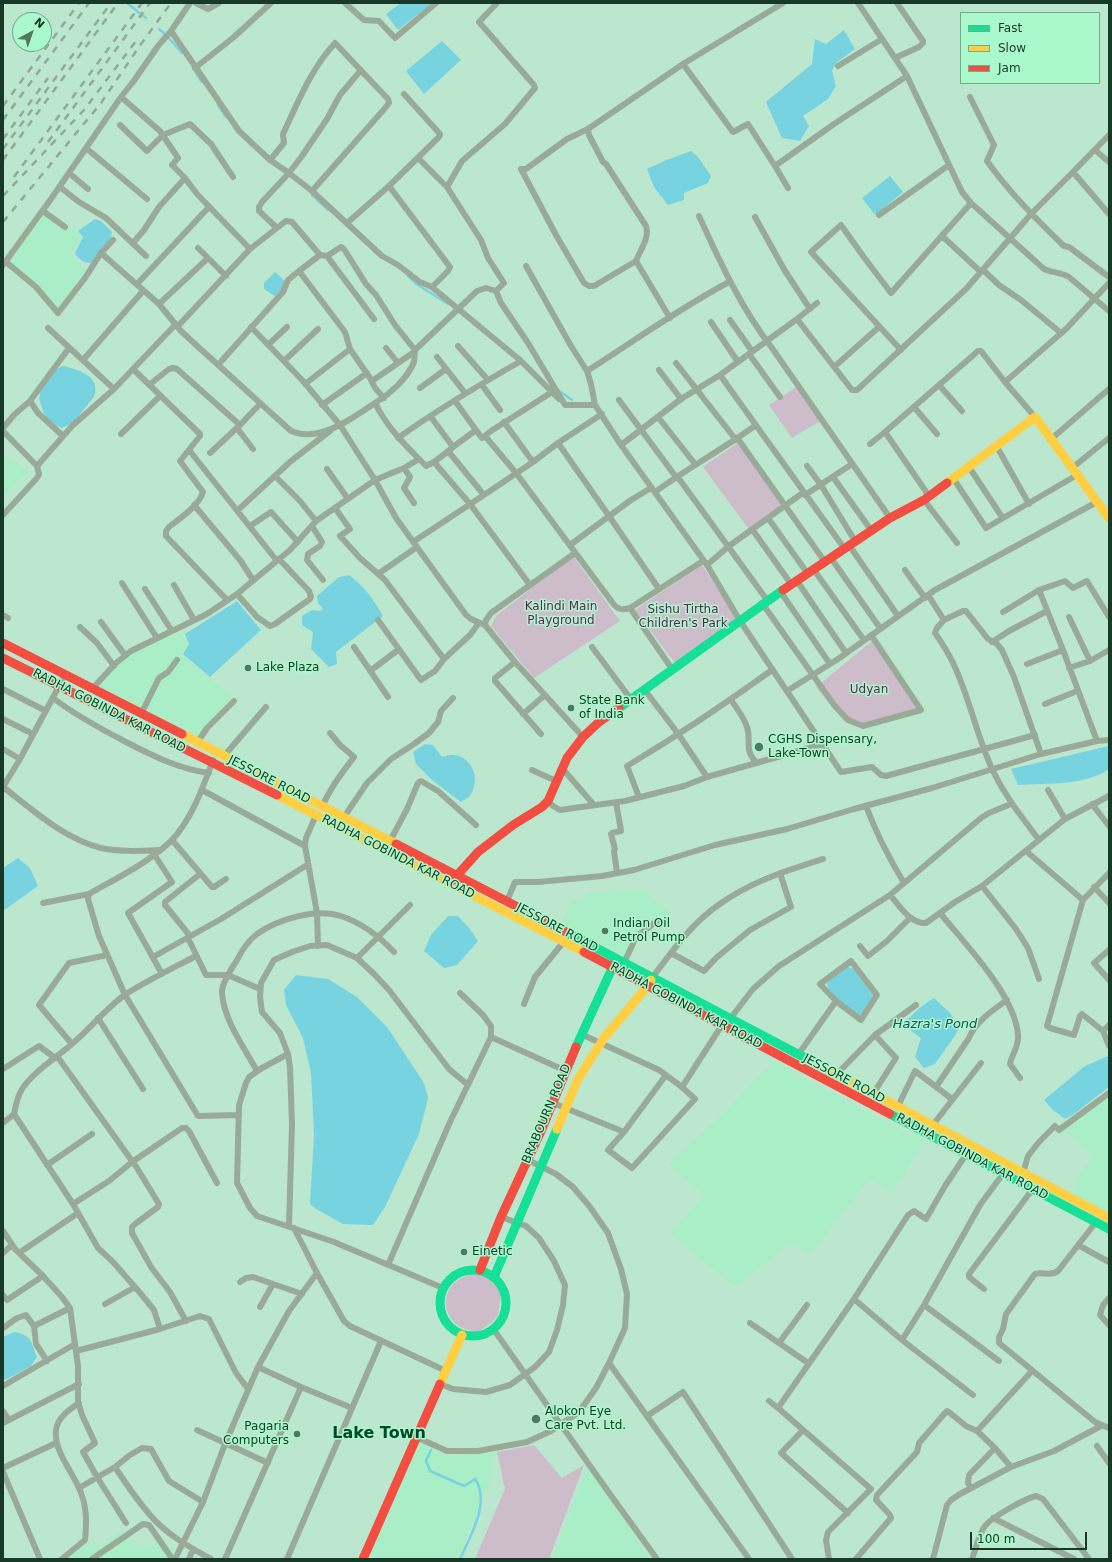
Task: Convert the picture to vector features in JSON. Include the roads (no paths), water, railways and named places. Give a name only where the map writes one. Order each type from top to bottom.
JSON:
[{"type":"main road","points":[[450,883],[478,852],[513,825],[548,801],[567,758],[583,737],[599,722],[630,698],[740,621],[764,601],[811,572],[871,530],[926,498],[997,447],[1035,417],[1050,440],[1109,518]]},
{"type":"main road","name":"JESSORE ROAD","points":[[3,644],[507,901],[567,937],[618,964]]},
{"type":"main road","name":"RADHA GOBINDA KAR ROAD","points":[[3,658],[450,883],[567,937]]},
{"type":"main road","name":"RADHA GOBINDA KAR ROAD","points":[[618,964],[722,1025],[969,1150],[1005,1170],[1032,1190],[1109,1229]]},
{"type":"main road","name":"BRABOURN ROAD","points":[[480,1270],[501,1217],[553,1103],[581,1034],[618,964]]},
{"type":"main road","points":[[494,1277],[542,1167],[578,1079],[601,1043],[650,982]]},
{"type":"main road","name":"JESSORE ROAD","points":[[650,982],[730,1019],[873,1094],[932,1126],[969,1150]]},
{"type":"main road","points":[[1005,1170],[1023,1174],[1109,1218]]},
{"type":"main road","points":[[480,1270],[494,1277],[502,1286],[506,1297],[506,1309],[502,1320],[494,1330],[484,1335],[473,1337],[462,1335],[450,1327],[442,1316],[440,1302],[443,1288],[455,1275],[463,1271],[480,1270]]},
{"type":"main road","points":[[364,1559],[416,1437],[462,1335]]},
{"type":"street","points":[[113,240],[101,253],[86,278],[58,313],[36,287],[4,263],[43,211],[121,97],[158,46],[171,31],[190,3]]},
{"type":"street","points":[[196,3],[208,9],[219,3]]},
{"type":"street","points":[[195,68],[234,37],[271,3]]},
{"type":"street","points":[[345,3],[364,20],[380,21],[395,38],[436,3]]},
{"type":"street","points":[[447,188],[462,161],[504,124],[535,88],[534,84],[479,22],[497,3]]},
{"type":"street","points":[[588,129],[589,135],[602,162],[606,164],[648,230],[636,261],[594,286],[589,286],[584,283],[556,235],[521,169],[526,170],[567,139],[588,129],[683,64],[783,3]]},
{"type":"street","points":[[858,3],[906,76],[962,192],[971,203],[1010,240],[1044,269],[1063,274],[1068,277],[1109,311]]},
{"type":"street","points":[[895,58],[919,47],[923,43],[897,3]]},
{"type":"street","points":[[171,31],[239,131],[270,160],[312,192],[382,256],[398,265],[420,282],[432,287],[521,361],[565,405],[595,405]]},
{"type":"street","points":[[838,66],[882,39]]},
{"type":"street","points":[[270,160],[284,142],[283,134],[312,73],[321,58],[335,43],[388,100],[388,105],[312,192]]},
{"type":"street","points":[[683,64],[733,132],[748,124],[788,188]]},
{"type":"street","points":[[277,228],[259,211],[259,207],[289,173],[327,119],[340,96],[361,70]]},
{"type":"street","points":[[775,166],[834,124],[906,76]]},
{"type":"street","points":[[347,223],[389,186],[439,137],[440,134],[404,94]]},
{"type":"street","points":[[121,97],[163,135],[178,158],[172,165],[250,249]]},
{"type":"street","points":[[970,97],[994,145],[987,161],[1000,180],[1064,246],[1069,247],[1109,277]]},
{"type":"street","points":[[120,125],[147,151],[163,135],[188,124],[193,125],[211,144],[233,177]]},
{"type":"street","points":[[797,318],[852,390],[857,390],[966,289],[1032,214],[1109,135]]},
{"type":"street","points":[[86,148],[147,199]]},
{"type":"street","points":[[1095,150],[1109,162]]},
{"type":"street","points":[[418,158],[447,188],[482,240],[488,258],[504,283],[496,291]]},
{"type":"street","points":[[879,215],[949,165]]},
{"type":"street","points":[[1073,172],[1109,214]]},
{"type":"street","points":[[69,173],[88,189]]},
{"type":"street","points":[[133,243],[144,230],[159,207],[185,178]]},
{"type":"street","points":[[389,186],[450,267],[432,287]]},
{"type":"street","points":[[60,187],[78,202],[106,218],[120,233],[146,256]]},
{"type":"street","points":[[901,350],[811,252],[841,225],[891,293],[971,203]]},
{"type":"street","points":[[137,284],[210,207]]},
{"type":"street","points":[[43,211],[65,227]]},
{"type":"street","points":[[699,216],[729,282],[758,329],[890,518]]},
{"type":"street","points":[[755,218],[785,271],[810,309]]},
{"type":"street","points":[[37,466],[72,426],[114,389],[226,276],[250,249],[286,221],[290,220],[324,256],[374,319]]},
{"type":"street","points":[[942,236],[999,285],[1021,300],[1061,333]]},
{"type":"street","points":[[218,365],[283,292],[288,280],[299,271],[341,247],[344,249],[366,284],[376,295],[395,325],[415,351],[415,360],[407,374],[384,398],[338,426],[291,461],[238,510]]},
{"type":"street","points":[[198,248],[226,276]]},
{"type":"street","points":[[101,253],[137,284],[143,292],[159,304],[177,325],[218,365],[290,431],[302,434],[313,434],[338,426]]},
{"type":"street","points":[[159,304],[208,258]]},
{"type":"street","points":[[636,261],[670,318]]},
{"type":"street","points":[[526,266],[571,346],[587,371],[595,405],[620,445],[705,563],[740,621],[772,670],[824,744],[841,772],[872,767],[881,775],[886,776],[1035,736]]},
{"type":"street","points":[[299,271],[345,332],[350,349],[367,373],[375,388],[384,398]]},
{"type":"street","points":[[587,371],[697,299],[729,282]]},
{"type":"street","points":[[1005,382],[1061,333],[1109,283]]},
{"type":"street","points":[[372,381],[415,351],[477,291],[486,288],[496,291]]},
{"type":"street","points":[[496,291],[501,303],[528,343],[565,405]]},
{"type":"street","points":[[83,360],[143,292]]},
{"type":"street","points":[[620,445],[681,399],[720,375],[817,303]]},
{"type":"street","points":[[730,320],[780,397]]},
{"type":"street","points":[[711,322],[738,362]]},
{"type":"street","points":[[251,327],[305,384],[338,426],[375,480],[396,518],[466,615],[471,620],[482,624],[583,737]]},
{"type":"street","points":[[268,345],[287,327]]},
{"type":"street","points":[[834,367],[879,327]]},
{"type":"street","points":[[48,328],[114,389]]},
{"type":"street","points":[[284,361],[318,329]]},
{"type":"street","points":[[458,346],[488,380]]},
{"type":"street","points":[[3,515],[39,474],[37,466],[3,430],[14,415],[30,401],[70,348]]},
{"type":"street","points":[[386,348],[398,363]]},
{"type":"street","points":[[305,384],[350,349]]},
{"type":"street","points":[[870,444],[979,351],[1035,417]]},
{"type":"street","points":[[437,357],[465,393]]},
{"type":"street","points":[[398,438],[424,419],[431,417],[465,393],[482,385],[521,361]]},
{"type":"street","points":[[676,363],[737,439],[880,628]]},
{"type":"street","points":[[133,369],[148,385],[200,432],[200,436],[180,461],[203,492],[194,505],[169,527],[166,531],[166,536],[227,600]]},
{"type":"street","points":[[148,385],[169,369],[177,369],[238,426],[253,449]]},
{"type":"street","points":[[420,388],[446,369]]},
{"type":"street","points":[[659,370],[681,399]]},
{"type":"street","points":[[322,405],[367,373]]},
{"type":"street","points":[[720,375],[805,494],[849,545],[898,616]]},
{"type":"street","points":[[482,385],[500,410]]},
{"type":"street","points":[[939,385],[962,411]]},
{"type":"street","points":[[1050,440],[1109,390]]},
{"type":"street","points":[[455,401],[482,438],[504,422],[550,394]]},
{"type":"street","points":[[121,434],[160,396]]},
{"type":"street","points":[[619,400],[729,546],[812,675],[834,705],[848,720],[863,726],[921,710],[871,636]]},
{"type":"street","points":[[30,401],[38,413],[63,436]]},
{"type":"street","points":[[375,403],[381,416],[398,438],[426,466],[434,462],[476,430]]},
{"type":"street","points":[[210,453],[260,404]]},
{"type":"street","points":[[914,407],[937,434]]},
{"type":"street","points":[[378,574],[415,544],[470,504],[602,414]]},
{"type":"street","points":[[658,416],[695,464]]},
{"type":"street","points":[[431,417],[453,447]]},
{"type":"street","points":[[504,422],[533,462]]},
{"type":"street","points":[[570,545],[631,500],[653,490],[737,439],[756,425]]},
{"type":"street","points":[[885,432],[926,498],[957,543]]},
{"type":"street","points":[[485,436],[516,473],[615,606],[623,610],[630,608],[659,589],[705,563],[786,505],[852,464]]},
{"type":"street","points":[[953,478],[986,528],[1002,517],[1029,504],[1074,472],[1108,441]]},
{"type":"street","points":[[558,443],[659,589]]},
{"type":"street","points":[[997,447],[1029,504]]},
{"type":"street","points":[[189,450],[278,560],[308,591],[311,597],[275,624],[270,626],[257,616],[237,594]]},
{"type":"street","points":[[448,451],[484,495]]},
{"type":"street","points":[[92,690],[125,655],[207,614],[237,594],[298,542],[316,521],[375,480],[404,468],[419,459]]},
{"type":"street","points":[[434,462],[470,504],[530,585]]},
{"type":"street","points":[[807,466],[820,485],[849,545]]},
{"type":"street","points":[[969,467],[1002,517]]},
{"type":"street","points":[[404,468],[410,477],[404,488],[414,503]]},
{"type":"street","points":[[327,469],[348,499]]},
{"type":"street","points":[[275,476],[300,501],[316,521]]},
{"type":"street","points":[[833,477],[871,530]]},
{"type":"street","points":[[788,691],[830,664],[947,583],[1097,502]]},
{"type":"street","points":[[194,505],[240,560],[253,580]]},
{"type":"street","points":[[335,508],[350,529],[340,536],[360,558],[385,580],[444,659]]},
{"type":"street","points":[[250,526],[271,512],[298,542]]},
{"type":"street","points":[[768,518],[864,640]]},
{"type":"street","points":[[312,526],[322,542],[320,546],[308,554],[307,560],[323,580]]},
{"type":"street","points":[[752,529],[846,653]]},
{"type":"street","points":[[378,620],[398,650],[421,680],[435,671],[444,659],[482,624],[491,613],[575,553]]},
{"type":"street","points":[[905,570],[944,620]]},
{"type":"street","points":[[1002,612],[1039,590],[1065,581],[1073,588],[1087,581],[1109,617]]},
{"type":"street","points":[[122,583],[157,638]]},
{"type":"street","points":[[174,585],[194,620]]},
{"type":"street","points":[[144,589],[172,631]]},
{"type":"street","points":[[1039,590],[1097,741]]},
{"type":"street","points":[[780,591],[830,664]]},
{"type":"street","points":[[630,608],[672,669]]},
{"type":"street","points":[[1039,840],[1011,804],[984,750],[954,665],[935,633],[937,628],[944,620],[966,611],[992,642],[1000,647],[1014,677],[1041,754]]},
{"type":"street","points":[[992,642],[1009,631],[1047,612]]},
{"type":"street","points":[[1069,617],[1090,661]]},
{"type":"street","points":[[101,622],[125,655]]},
{"type":"street","points":[[80,627],[97,643],[114,666]]},
{"type":"street","points":[[354,647],[388,697]]},
{"type":"street","points":[[592,647],[630,698]]},
{"type":"street","points":[[370,671],[398,650]]},
{"type":"street","points":[[1027,664],[1063,650]]},
{"type":"street","points":[[1069,668],[1090,661],[1109,650]]},
{"type":"street","points":[[141,714],[159,678],[168,672],[177,660]]},
{"type":"street","points":[[515,662],[495,679],[541,734]]},
{"type":"street","points":[[639,798],[627,766],[679,735],[772,670]]},
{"type":"street","points":[[66,675],[3,787],[56,828],[84,842],[102,848],[157,852]]},
{"type":"street","points":[[3,689],[46,711]]},
{"type":"street","points":[[644,689],[679,735],[707,777]]},
{"type":"street","points":[[1045,704],[1077,691]]},
{"type":"street","points":[[523,714],[545,695]]},
{"type":"street","points":[[53,698],[69,710],[101,729],[161,760],[195,771],[209,773]]},
{"type":"street","points":[[344,817],[371,779],[391,759],[428,733],[438,722],[441,711],[453,698]]},
{"type":"street","points":[[731,700],[748,728],[748,746],[752,758],[757,763]]},
{"type":"street","points":[[197,743],[208,728],[234,701]]},
{"type":"street","points":[[224,756],[266,707]]},
{"type":"street","points":[[3,719],[33,734]]},
{"type":"street","points":[[322,807],[335,782],[354,757],[340,745],[330,733]]},
{"type":"street","points":[[507,901],[515,882],[538,882],[634,870],[715,845],[787,829],[993,770],[1041,754],[1097,741],[1109,740]]},
{"type":"street","points":[[548,801],[552,806],[560,810],[639,798],[824,744]]},
{"type":"street","points":[[3,749],[20,759]]},
{"type":"street","points":[[43,903],[89,894],[157,852],[172,840],[196,803],[209,773],[215,752]]},
{"type":"street","points":[[562,768],[594,806]]},
{"type":"street","points":[[532,770],[556,780]]},
{"type":"street","points":[[390,841],[407,809],[418,782],[421,782],[438,791],[476,825]]},
{"type":"street","points":[[202,790],[305,846]]},
{"type":"street","points":[[1048,790],[1065,819]]},
{"type":"street","points":[[890,895],[910,918],[917,922],[926,924],[955,902],[982,886],[1065,819],[1109,796]]},
{"type":"street","points":[[616,802],[621,831],[611,834],[615,849],[617,873]]},
{"type":"street","points":[[730,1019],[753,989],[779,966],[890,895],[981,818],[1001,807],[1011,804]]},
{"type":"street","points":[[1092,804],[1109,826]]},
{"type":"street","points":[[866,806],[877,835],[904,883]]},
{"type":"street","points":[[316,815],[306,838],[305,846],[317,913],[318,946]]},
{"type":"street","points":[[172,840],[212,887],[226,879]]},
{"type":"street","points":[[1026,851],[1083,900]]},
{"type":"street","points":[[157,852],[172,882],[128,913],[162,974]]},
{"type":"street","points":[[650,982],[671,953],[698,923],[716,906],[744,889],[772,875],[823,859]]},
{"type":"street","points":[[152,957],[221,919],[308,865]]},
{"type":"street","points":[[671,953],[704,971],[716,958],[750,930],[791,907],[780,873]]},
{"type":"street","points":[[1109,873],[1083,900],[1047,1026],[1074,1035],[1082,1014],[1103,1031],[1109,1046]]},
{"type":"street","points":[[200,874],[165,902],[165,905],[189,937],[196,956],[206,975],[228,976],[260,989]]},
{"type":"street","points":[[982,886],[1016,929],[1028,948],[1039,979]]},
{"type":"street","points":[[1094,887],[1109,903]]},
{"type":"street","points":[[89,894],[89,906],[107,955],[125,995],[198,1116],[239,1115]]},
{"type":"street","points":[[357,958],[410,905]]},
{"type":"street","points":[[257,1071],[233,1031],[222,992],[228,976],[247,943],[273,925],[293,917],[317,913],[340,916],[356,922],[379,936],[394,952]]},
{"type":"street","points":[[940,913],[983,964],[1007,1000],[1018,1034],[1017,1049],[1011,1059],[1010,1064],[1020,1078]]},
{"type":"street","points":[[860,946],[868,956],[887,941],[910,918]]},
{"type":"street","points":[[618,964],[636,937],[657,921]]},
{"type":"street","points":[[524,1004],[535,977],[567,937]]},
{"type":"street","points":[[446,1371],[380,1341],[350,1326],[344,1321],[292,1227],[292,1124],[290,1067],[288,1054],[280,1033],[262,1012],[260,997],[261,983],[274,960],[310,946],[327,945],[357,958],[389,990],[449,1069],[468,1085]]},
{"type":"street","points":[[1109,950],[1094,963],[1109,980]]},
{"type":"street","points":[[72,1044],[39,1005],[69,963],[107,955]]},
{"type":"street","points":[[3,1113],[5,1122],[14,1114],[16,1102],[23,1087],[125,995],[196,956]]},
{"type":"street","points":[[851,961],[877,995],[861,1020],[836,1001],[820,984],[851,961]]},
{"type":"street","points":[[388,1265],[491,1037],[491,1026],[483,1015],[460,993]]},
{"type":"street","points":[[936,1087],[971,1033],[982,1020],[1007,1000]]},
{"type":"street","points":[[798,1055],[836,1001]]},
{"type":"street","points":[[836,1075],[875,1035],[916,1005]]},
{"type":"street","points":[[98,1018],[143,1088]]},
{"type":"street","points":[[682,1087],[722,1025]]},
{"type":"street","points":[[1103,1031],[1109,1025]]},
{"type":"street","points":[[581,1034],[659,1070],[666,1075],[682,1087],[695,1099],[632,1168],[608,1150],[624,1132],[666,1075]]},
{"type":"street","points":[[873,1094],[896,1058],[875,1035]]},
{"type":"street","points":[[491,1037],[566,1071]]},
{"type":"street","points":[[3,1069],[39,1046],[56,1057],[132,1162],[159,1206],[135,1224],[132,1228],[132,1233],[151,1267],[170,1292],[186,1321]]},
{"type":"street","points":[[288,1054],[249,1077],[239,1105],[237,1183],[250,1208],[257,1216],[334,1242],[443,1288]]},
{"type":"street","points":[[932,1126],[981,1063]]},
{"type":"street","points":[[900,1109],[900,1102],[915,1071],[952,1099]]},
{"type":"street","points":[[1023,1174],[1028,1156],[1038,1142],[1055,1126],[1059,1130],[1109,1093]]},
{"type":"street","points":[[553,1103],[624,1132]]},
{"type":"street","points":[[14,1114],[73,1204],[98,1248],[135,1287],[154,1310],[160,1329]]},
{"type":"street","points":[[73,1204],[109,1181],[132,1162],[182,1128],[186,1128],[189,1131],[217,1183]]},
{"type":"street","points":[[47,1165],[92,1134]]},
{"type":"street","points":[[778,1408],[854,1299],[908,1215],[914,1211],[926,1219],[945,1186],[969,1150]]},
{"type":"street","points":[[416,1437],[447,1451],[478,1451],[527,1442],[551,1432],[580,1412],[596,1388],[625,1328],[627,1294],[621,1269],[608,1233],[590,1207],[573,1187],[556,1174],[528,1160]]},
{"type":"street","points":[[902,1340],[924,1305],[980,1205],[1005,1170]]},
{"type":"street","points":[[984,1288],[969,1277],[969,1274],[1032,1190]]},
{"type":"street","points":[[19,1253],[78,1213]]},
{"type":"street","points":[[440,1384],[453,1389],[486,1392],[510,1385],[535,1367],[549,1352],[557,1330],[563,1305],[564,1285],[554,1260],[539,1238],[526,1226],[501,1217]]},
{"type":"street","points":[[1096,1222],[1055,1273],[1050,1274],[1039,1272],[1035,1274],[1008,1311],[1004,1319],[999,1343],[1101,1426],[1109,1428]]},
{"type":"street","points":[[3,1231],[12,1245],[43,1276],[70,1308],[76,1351],[79,1403],[82,1415],[95,1443],[83,1452],[126,1523]]},
{"type":"street","points":[[3,1253],[12,1245]]},
{"type":"street","points":[[1078,1245],[1109,1262]]},
{"type":"street","points":[[175,1559],[203,1502],[225,1444],[258,1367],[289,1311],[317,1273]]},
{"type":"street","points":[[3,1295],[7,1300],[43,1276]]},
{"type":"street","points":[[240,1282],[246,1278],[253,1277],[302,1294]]},
{"type":"street","points":[[260,1307],[273,1284]]},
{"type":"street","points":[[104,1304],[135,1287]]},
{"type":"street","points":[[1109,1298],[1103,1305],[1100,1315],[1109,1325]]},
{"type":"street","points":[[854,1299],[902,1340],[973,1395]]},
{"type":"street","points":[[779,1343],[807,1305]]},
{"type":"street","points":[[924,1305],[999,1360]]},
{"type":"street","points":[[34,1326],[70,1308]]},
{"type":"street","points":[[3,1328],[17,1318],[26,1315],[34,1326],[36,1344],[47,1361]]},
{"type":"street","points":[[76,1351],[160,1329],[200,1316],[209,1320],[236,1373],[248,1390]]},
{"type":"street","points":[[750,1323],[808,1363]]},
{"type":"street","points":[[494,1330],[657,1559]]},
{"type":"street","points":[[287,1559],[380,1341]]},
{"type":"street","points":[[3,1386],[75,1344]]},
{"type":"street","points":[[609,1363],[749,1559]]},
{"type":"street","points":[[258,1367],[352,1408]]},
{"type":"street","points":[[977,1431],[1032,1371]]},
{"type":"street","points":[[3,1411],[6,1422],[78,1384]]},
{"type":"street","points":[[225,1559],[301,1387]]},
{"type":"street","points":[[647,1416],[683,1392],[792,1559]]},
{"type":"street","points":[[769,1401],[871,1489],[828,1532],[826,1540],[829,1559]]},
{"type":"street","points":[[62,1559],[84,1540],[87,1520],[79,1488],[56,1443],[56,1428],[65,1414],[79,1403]]},
{"type":"street","points":[[856,1559],[891,1518],[876,1500],[877,1494],[917,1452],[920,1443],[944,1413],[950,1412],[966,1426],[977,1431],[995,1448],[1011,1467]]},
{"type":"street","points":[[933,1559],[947,1505],[951,1500],[1011,1467],[1054,1451],[1101,1426]]},
{"type":"street","points":[[197,1430],[268,1463]]},
{"type":"street","points":[[803,1430],[781,1453],[848,1513]]},
{"type":"street","points":[[3,1468],[56,1443]]},
{"type":"street","points":[[1097,1446],[1109,1463]]},
{"type":"street","points":[[79,1488],[115,1467],[142,1448],[151,1449],[169,1481],[203,1502]]},
{"type":"street","points":[[971,1488],[967,1479],[969,1475],[995,1448]]},
{"type":"street","points":[[115,1467],[133,1494],[151,1516],[182,1543],[211,1559]]},
{"type":"street","points":[[3,1472],[40,1559]]},
{"type":"street","points":[[972,1559],[983,1530],[994,1518],[1027,1499],[1039,1496],[1043,1499],[1089,1559]]},
{"type":"street","points":[[994,1518],[1074,1559]]},
{"type":"street","points":[[92,1559],[143,1524],[146,1524],[153,1532],[171,1559]]},
{"type":"street","points":[[189,1559],[193,1549]]},
{"type":"water","points":[[401,3],[432,3],[398,30],[386,14]]},
{"type":"water","points":[[844,30],[855,49],[836,63],[832,71],[836,86],[828,99],[803,116],[809,126],[800,141],[782,138],[766,102],[812,64],[815,39],[826,44]]},
{"type":"water","points":[[442,41],[461,60],[424,94],[406,71]]},
{"type":"water","points":[[691,151],[698,157],[711,176],[708,183],[684,193],[684,200],[668,205],[654,187],[647,169]]},
{"type":"water","points":[[890,176],[903,192],[875,215],[862,198]]},
{"type":"water","points":[[95,219],[101,221],[112,232],[110,242],[91,263],[88,263],[78,257],[75,253],[83,237],[78,231]]},
{"type":"water","points":[[275,272],[287,283],[276,297],[264,289],[264,283]]},
{"type":"water","points":[[63,366],[80,371],[90,377],[94,382],[95,393],[80,414],[72,422],[62,428],[49,422],[39,399],[41,389],[57,369]]},
{"type":"water","points":[[349,575],[369,594],[383,616],[336,652],[337,664],[329,667],[311,649],[313,632],[302,625],[302,616],[312,610],[320,611],[323,609],[318,603],[317,596],[339,577]]},
{"type":"water","points":[[237,601],[261,630],[210,677],[183,654],[189,644],[185,634]]},
{"type":"water","points":[[425,744],[433,745],[442,757],[455,755],[462,757],[471,766],[474,772],[475,785],[468,798],[461,802],[432,780],[416,764],[413,752]]},
{"type":"water","points":[[1109,746],[1109,769],[1100,774],[1077,781],[1018,785],[1011,769]]},
{"type":"water","points":[[18,858],[30,868],[38,886],[3,911],[3,868]]},
{"type":"water","points":[[448,916],[458,916],[470,929],[478,941],[457,965],[444,968],[424,951],[431,935]]},
{"type":"water","points":[[848,967],[854,969],[874,995],[861,1016],[835,998],[831,994],[827,983],[841,969]]},
{"type":"water","points":[[296,975],[328,979],[357,997],[387,1027],[424,1083],[428,1098],[419,1134],[385,1207],[373,1225],[343,1224],[310,1204],[314,1135],[311,1073],[303,1038],[286,1005],[284,990]]},
{"type":"water","name":"Hazra's Pond","points":[[934,998],[950,1013],[959,1027],[956,1034],[935,1064],[924,1068],[915,1057],[921,1038],[903,1025],[917,1010]]},
{"type":"water","points":[[1108,1056],[1109,1087],[1074,1114],[1065,1119],[1053,1110],[1044,1100],[1085,1066]]},
{"type":"water","points":[[14,1332],[28,1337],[37,1357],[31,1366],[3,1380],[3,1337]]},
{"type":"waterway","points":[[127,3],[146,18]]},
{"type":"waterway","points":[[159,29],[182,53]]},
{"type":"waterway","points":[[193,68],[202,82]]},
{"type":"waterway","points":[[218,105],[226,117]]},
{"type":"waterway","points":[[312,195],[328,210]]},
{"type":"waterway","points":[[408,276],[418,285],[448,304]]},
{"type":"waterway","points":[[558,390],[572,400]]},
{"type":"waterway","points":[[431,1450],[426,1461],[430,1471],[464,1486],[475,1479],[479,1488],[481,1498],[480,1509],[473,1530],[460,1559]]},
{"type":"railway","points":[[3,106],[79,3]]},
{"type":"railway","points":[[3,120],[89,3]]},
{"type":"railway","points":[[3,149],[111,3]]},
{"type":"railway","points":[[3,160],[118,3]]},
{"type":"railway","points":[[14,177],[142,3]]},
{"type":"railway","points":[[48,142],[150,3]]},
{"type":"railway","points":[[3,222],[101,103],[171,3]]},
{"type":"railway","points":[[3,196],[84,110],[139,37]]},
{"type":"railway","points":[[3,139],[48,78]]},
{"type":"place","name":"Lake Plaza","points":[[248,668]]},
{"type":"place","name":"State Bank of India","points":[[571,708]]},
{"type":"place","name":"CGHS Dispensary, Lake-Town","points":[[759,747]]},
{"type":"place","name":"Indian Oil Petrol Pump","points":[[605,931]]},
{"type":"place","name":"Einetic","points":[[464,1252]]},
{"type":"place","name":"Alokon Eye Care Pvt. Ltd.","points":[[536,1419]]},
{"type":"place","name":"Pagaria Computers","points":[[297,1434]]},
{"type":"district","name":"Lake Town","points":[[379,1434]]},
{"type":"park label","name":"Kalindi Main Playground","points":[[561,614]]},
{"type":"park label","name":"Sishu Tirtha Children's Park","points":[[683,617]]},
{"type":"park label","name":"Udyan","points":[[869,690]]}]
